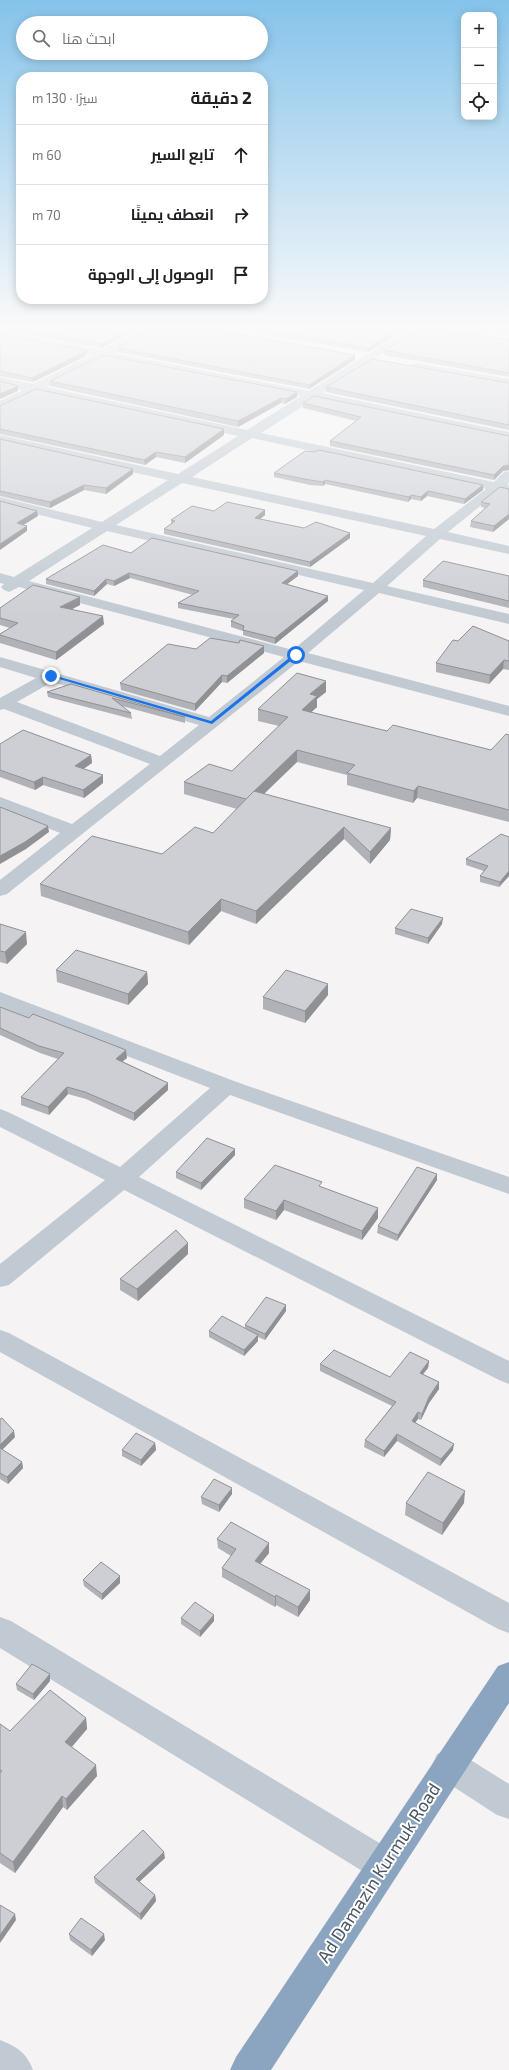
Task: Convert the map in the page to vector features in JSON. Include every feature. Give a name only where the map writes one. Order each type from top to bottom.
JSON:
[{"type":"highway","name":"Ad Damazin Kurmuk Road","points":[[249,2070],[448,1765],[509,1676]]},
{"type":"street","points":[[196,424],[503,488]]},
{"type":"street","points":[[0,592],[267,424]]},
{"type":"street","points":[[450,424],[509,436]]},
{"type":"street","points":[[0,439],[509,550]]},
{"type":"street","points":[[0,890],[296,655],[379,587],[437,535],[503,488],[509,475]]},
{"type":"street","points":[[0,501],[102,527],[379,587],[509,619]]},
{"type":"street","points":[[0,578],[509,711]]},
{"type":"street","points":[[0,662],[212,723]]},
{"type":"street","points":[[2,704],[51,676]]},
{"type":"street","points":[[2,704],[162,762]]},
{"type":"street","points":[[0,803],[74,832]]},
{"type":"street","points":[[0,999],[226,1086],[509,1186]]},
{"type":"street","points":[[0,1278],[123,1179],[173,1136],[226,1086]]},
{"type":"street","points":[[0,1117],[509,1373]]},
{"type":"street","points":[[0,1340],[509,1620]]},
{"type":"street","points":[[0,1631],[384,1865]]},
{"type":"street","points":[[448,1765],[509,1803]]},
{"type":"street","points":[[0,2059],[14,2070]]},
{"type":"building","points":[[0,424],[199,424],[224,429],[185,457],[156,452],[144,460],[0,429]]},
{"type":"building","points":[[352,424],[449,424],[509,436],[509,465],[503,466],[494,475],[330,441]]},
{"type":"building","points":[[0,439],[133,469],[106,488],[84,485],[50,502],[0,491]]},
{"type":"building","points":[[319,450],[483,485],[465,499],[428,491],[421,497],[411,495],[409,497],[325,480],[323,482],[274,473],[305,451],[315,452]]},
{"type":"building","points":[[500,487],[509,489],[509,514],[494,526],[471,521],[490,504],[481,502]]},
{"type":"building","points":[[0,501],[37,511],[17,523],[27,526],[0,544]]},
{"type":"building","points":[[227,502],[265,510],[255,518],[304,528],[316,522],[350,533],[310,562],[164,529],[175,521],[171,520],[192,506],[214,511]]},
{"type":"building","points":[[152,538],[298,571],[282,583],[328,596],[275,638],[243,630],[244,626],[231,621],[239,615],[178,603],[199,591],[129,573],[114,581],[106,579],[94,591],[46,579],[103,545],[131,553]]},
{"type":"building","points":[[443,561],[509,576],[509,601],[423,580]]},
{"type":"building","points":[[33,585],[80,597],[60,607],[103,616],[56,652],[0,635],[18,623],[0,618],[0,608]]},
{"type":"building","points":[[473,626],[509,641],[509,661],[504,660],[490,675],[436,663],[453,640],[458,641]]},
{"type":"building","points":[[210,638],[239,643],[240,640],[264,646],[227,676],[222,675],[195,704],[120,683],[168,644],[196,649]]},
{"type":"building","points":[[297,673],[326,681],[310,694],[317,696],[302,710],[387,731],[393,725],[491,750],[506,734],[509,735],[509,810],[418,786],[414,791],[347,773],[355,765],[297,750],[246,799],[184,782],[209,764],[232,771],[288,717],[258,709]]},
{"type":"building","points":[[71,684],[185,717],[112,698],[131,713],[47,692]]},
{"type":"building","points":[[23,730],[91,755],[75,766],[103,775],[83,790],[43,777],[34,782],[0,770],[0,744]]},
{"type":"building","points":[[254,791],[391,828],[370,852],[344,827],[256,911],[221,899],[188,932],[40,884],[92,836],[162,854],[195,827],[213,833]]},
{"type":"building","points":[[0,807],[48,826],[25,842],[0,856]]},
{"type":"building","points":[[501,834],[509,837],[509,871],[500,882],[480,876],[488,866],[466,859]]},
{"type":"building","points":[[411,909],[443,918],[428,938],[395,928]]},
{"type":"building","points":[[0,924],[26,932],[5,952],[0,951]]},
{"type":"building","points":[[76,950],[147,972],[128,994],[56,970]]},
{"type":"building","points":[[286,970],[328,984],[305,1011],[263,997]]},
{"type":"building","points":[[0,1007],[29,1018],[33,1014],[126,1050],[116,1059],[168,1083],[134,1113],[85,1092],[67,1087],[48,1107],[21,1097],[64,1053],[39,1046],[0,1028]]},
{"type":"building","points":[[207,1138],[235,1149],[201,1183],[176,1172]]},
{"type":"building","points":[[275,1165],[322,1182],[319,1186],[378,1208],[362,1231],[284,1200],[276,1211],[244,1199]]},
{"type":"building","points":[[417,1167],[437,1174],[398,1235],[378,1226]]},
{"type":"building","points":[[176,1230],[188,1243],[137,1289],[120,1279]]},
{"type":"building","points":[[266,1297],[286,1305],[265,1334],[245,1325]]},
{"type":"building","points":[[222,1316],[258,1335],[244,1350],[209,1331]]},
{"type":"building","points":[[334,1350],[390,1377],[410,1352],[429,1361],[420,1373],[439,1382],[429,1397],[422,1414],[418,1412],[412,1421],[454,1444],[441,1459],[397,1434],[384,1451],[365,1440],[396,1402],[320,1364]]},
{"type":"building","points":[[2,1418],[14,1431],[0,1445],[0,1419]]},
{"type":"building","points":[[136,1433],[155,1443],[141,1460],[122,1450]]},
{"type":"building","points":[[0,1448],[22,1462],[7,1477],[0,1473]]},
{"type":"building","points":[[428,1472],[465,1491],[443,1523],[406,1503]]},
{"type":"building","points":[[214,1479],[232,1488],[219,1505],[201,1497]]},
{"type":"building","points":[[231,1522],[269,1543],[255,1561],[310,1590],[298,1607],[276,1595],[275,1597],[222,1568],[236,1549],[217,1539]]},
{"type":"building","points":[[101,1562],[120,1576],[102,1594],[83,1580]]},
{"type":"building","points":[[195,1602],[214,1615],[200,1631],[181,1618]]},
{"type":"building","points":[[32,1664],[50,1674],[33,1694],[16,1684]]},
{"type":"building","points":[[50,1690],[86,1718],[65,1742],[96,1765],[66,1799],[62,1796],[13,1862],[0,1853],[0,1773],[2,1771],[0,1770],[0,1724],[10,1731]]},
{"type":"building","points":[[143,1830],[164,1852],[136,1879],[155,1895],[140,1914],[94,1877]]},
{"type":"building","points":[[0,1905],[15,1914],[0,1935]]},
{"type":"building","points":[[81,1918],[104,1934],[91,1950],[69,1934]]},
{"type":"route","points":[[51,676],[212,723],[296,655]]}]
